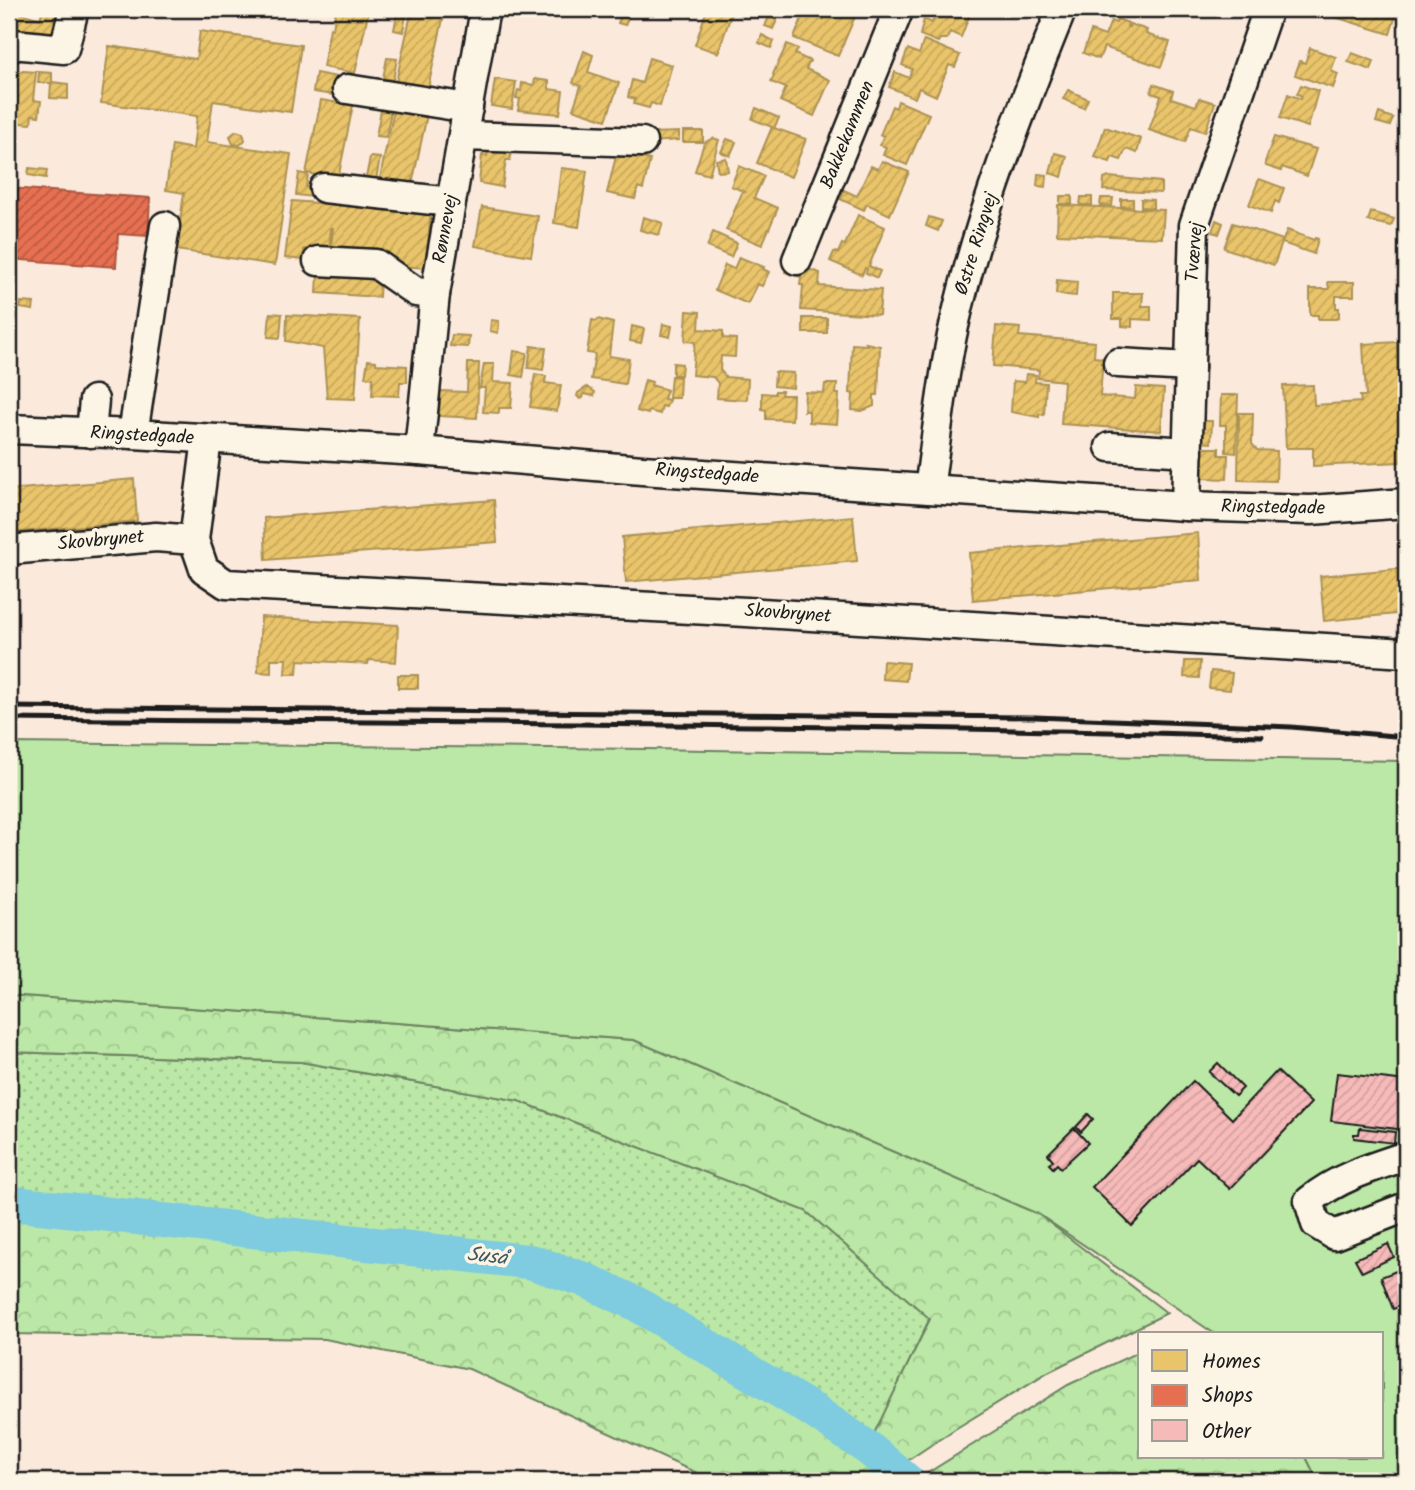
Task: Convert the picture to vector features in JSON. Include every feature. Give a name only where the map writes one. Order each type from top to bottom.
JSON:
[{"type":"street","points":[[9,49],[13,44],[64,49],[74,9]]},
{"type":"street","name":"Rønnevej","points":[[419,451],[435,295],[485,9]]},
{"type":"street","name":"Bakkekammen","points":[[797,260],[899,9]]},
{"type":"street","name":"Østre Ringvej","points":[[929,489],[953,329],[968,271],[1010,139],[1062,9]]},
{"type":"street","name":"Tværvej","points":[[1186,506],[1194,225],[1268,9]]},
{"type":"street","points":[[347,89],[468,108]]},
{"type":"street","points":[[463,136],[642,142]]},
{"type":"street","points":[[324,188],[451,202]]},
{"type":"street","points":[[134,434],[165,226]]},
{"type":"street","points":[[318,261],[376,264],[416,292],[435,295]]},
{"type":"street","points":[[1118,363],[1190,367]]},
{"type":"street","points":[[91,433],[94,400]]},
{"type":"street","name":"Ringstedgade","points":[[9,429],[419,451],[642,470],[1186,506],[1311,510],[1406,503]]},
{"type":"street","points":[[194,540],[207,439]]},
{"type":"street","points":[[1110,447],[1188,452]]},
{"type":"street","name":"Skovbrynet","points":[[9,550],[156,537],[194,540],[204,569],[226,584],[760,612],[1406,653]]},
{"type":"street","points":[[1406,1157],[1370,1168],[1324,1189],[1309,1201],[1316,1224],[1334,1235],[1406,1207]]},
{"type":"green space","points":[[9,743],[646,749],[1406,761],[1406,1481],[1318,1481],[1306,1458],[1384,1458],[1384,1332],[1212,1332],[1038,1214],[634,1040],[9,995]]},
{"type":"green space","points":[[9,995],[634,1040],[1038,1214],[1167,1313],[1048,1372],[877,1481],[714,1481],[469,1369],[325,1339],[9,1334],[9,1203],[531,1262],[583,1279],[635,1303],[812,1410],[867,1448],[930,1319],[806,1211],[519,1101],[301,1062],[9,1052]]},
{"type":"green space","points":[[9,1052],[301,1062],[519,1101],[806,1211],[930,1318],[868,1448],[812,1410],[635,1303],[583,1279],[531,1262],[9,1203]]},
{"type":"green space","points":[[1138,1352],[1138,1458],[1306,1458],[1318,1481],[915,1481],[1068,1385]]},
{"type":"building: Homes","points":[[43,9],[62,9],[52,41],[12,29],[17,12],[40,19]]},
{"type":"building: Homes","points":[[336,9],[369,9],[355,73],[323,67]]},
{"type":"building: Homes","points":[[398,9],[407,9],[403,32],[394,30]]},
{"type":"building: Homes","points":[[412,9],[444,14],[428,88],[396,82]]},
{"type":"building: Homes","points":[[707,9],[742,9],[740,15],[732,12],[718,53],[695,45]]},
{"type":"building: Homes","points":[[828,9],[850,9],[857,12],[838,56],[794,38],[804,13],[823,20]]},
{"type":"building: Homes","points":[[938,9],[972,9],[961,37],[950,32],[947,39],[940,39],[938,42],[920,35],[924,19],[932,23]]},
{"type":"building: Homes","points":[[1309,9],[1398,9],[1390,34]]},
{"type":"building: Homes","points":[[622,12],[629,15],[625,25],[618,23]]},
{"type":"building: Homes","points":[[769,17],[777,20],[773,29],[765,26]]},
{"type":"building: Homes","points":[[1117,19],[1128,23],[1127,27],[1130,24],[1147,30],[1146,34],[1170,42],[1161,67],[1104,47],[1099,59],[1083,53],[1091,31],[1105,36],[1111,21],[1116,23]]},
{"type":"building: Homes","points":[[200,31],[301,45],[291,112],[213,101],[207,142],[291,154],[275,265],[176,250],[184,193],[166,190],[172,145],[193,149],[197,116],[101,103],[109,46],[196,59]]},
{"type":"building: Homes","points":[[762,35],[774,41],[771,48],[759,43]]},
{"type":"building: Homes","points":[[924,40],[960,55],[955,67],[949,65],[936,96],[919,88],[915,98],[889,87],[895,72],[909,78],[912,69],[902,65],[908,49],[919,54]]},
{"type":"building: Homes","points":[[787,44],[798,49],[795,54],[810,61],[806,69],[830,80],[814,116],[780,101],[786,88],[771,82]]},
{"type":"building: Homes","points":[[1310,48],[1336,57],[1331,71],[1338,74],[1333,88],[1295,75],[1300,61],[1305,63]]},
{"type":"building: Homes","points":[[584,51],[593,55],[588,72],[619,83],[606,120],[573,109],[581,86],[573,83]]},
{"type":"building: Homes","points":[[1352,53],[1374,61],[1371,70],[1348,62]]},
{"type":"building: Homes","points":[[387,58],[397,59],[393,80],[383,78]]},
{"type":"building: Homes","points":[[649,58],[672,65],[660,106],[651,103],[649,108],[634,104],[635,99],[628,97],[632,80],[642,83]]},
{"type":"building: Homes","points":[[9,70],[36,72],[33,100],[41,101],[39,116],[32,115],[31,124],[9,122]]},
{"type":"building: Homes","points":[[39,72],[52,73],[52,82],[68,84],[68,99],[50,98],[51,83],[38,83]]},
{"type":"building: Homes","points":[[316,73],[337,77],[334,95],[313,92]]},
{"type":"building: Homes","points":[[495,79],[516,82],[512,109],[491,106]]},
{"type":"building: Homes","points":[[535,79],[549,81],[549,89],[563,91],[560,114],[518,110],[518,90],[521,91],[522,83],[534,85]]},
{"type":"building: Homes","points":[[1153,84],[1173,91],[1171,98],[1196,106],[1199,98],[1215,103],[1205,132],[1191,127],[1185,142],[1149,130],[1161,96],[1151,93]]},
{"type":"building: Homes","points":[[1301,85],[1318,91],[1308,127],[1280,118],[1288,94],[1301,99],[1302,96],[1297,94]]},
{"type":"building: Homes","points":[[1068,90],[1088,99],[1084,108],[1063,99]]},
{"type":"building: Homes","points":[[321,100],[353,105],[338,179],[306,173]]},
{"type":"building: Homes","points":[[898,101],[929,114],[907,165],[883,155],[886,147],[880,145],[884,136],[880,135],[892,106],[896,108]]},
{"type":"building: Homes","points":[[756,108],[779,118],[774,128],[806,139],[791,177],[757,163],[772,127],[752,119]]},
{"type":"building: Homes","points":[[394,109],[427,115],[411,189],[379,183]]},
{"type":"building: Homes","points":[[381,110],[391,111],[386,137],[376,136]]},
{"type":"building: Homes","points":[[1379,113],[1393,118],[1390,126],[1376,122]]},
{"type":"building: Homes","points":[[1105,127],[1141,139],[1137,153],[1126,149],[1121,160],[1112,157],[1110,162],[1095,157]]},
{"type":"building: Homes","points":[[236,131],[243,133],[245,140],[240,145],[233,144],[230,136]]},
{"type":"building: Homes","points":[[683,131],[703,131],[703,142],[683,142]]},
{"type":"building: Homes","points":[[679,132],[679,140],[651,142],[651,133]]},
{"type":"building: Homes","points":[[1274,137],[1316,149],[1307,176],[1282,167],[1281,171],[1266,166]]},
{"type":"building: Homes","points":[[713,138],[719,140],[709,175],[695,171],[704,143]]},
{"type":"building: Homes","points":[[727,139],[736,142],[730,156],[721,152]]},
{"type":"building: Homes","points":[[489,144],[512,148],[510,160],[506,160],[502,187],[479,183],[482,155],[487,156]]},
{"type":"building: Homes","points":[[617,152],[650,160],[643,189],[638,187],[635,199],[607,193]]},
{"type":"building: Homes","points":[[1055,153],[1067,156],[1062,177],[1050,173]]},
{"type":"building: Homes","points":[[370,157],[380,158],[376,180],[366,178]]},
{"type":"building: Homes","points":[[726,158],[728,171],[718,172],[716,160]]},
{"type":"building: Homes","points":[[882,161],[909,172],[890,215],[867,204],[864,210],[840,199],[844,190],[857,196],[871,166],[878,169]]},
{"type":"building: Homes","points":[[739,166],[764,176],[754,198],[778,208],[762,245],[726,230],[742,193],[745,192],[731,186]]},
{"type":"building: Homes","points":[[29,168],[47,170],[46,178],[28,175]]},
{"type":"building: Homes","points":[[561,168],[587,171],[579,227],[554,223]]},
{"type":"building: Homes","points":[[299,173],[308,175],[306,187],[313,188],[312,197],[296,195]]},
{"type":"building: Homes","points":[[1038,174],[1047,175],[1046,187],[1037,186]]},
{"type":"building: Homes","points":[[1109,177],[1161,182],[1161,193],[1103,190],[1104,179]]},
{"type":"building: Homes","points":[[1259,179],[1284,188],[1279,203],[1275,201],[1271,213],[1249,205]]},
{"type":"building: Homes","points":[[1060,196],[1072,196],[1072,204],[1060,204]]},
{"type":"building: Homes","points":[[1081,197],[1092,197],[1092,205],[1080,205]]},
{"type":"building: Homes","points":[[1101,198],[1113,198],[1112,206],[1100,205]]},
{"type":"building: Homes","points":[[1121,199],[1133,199],[1133,207],[1121,206]]},
{"type":"building: Homes","points":[[1141,199],[1153,200],[1153,208],[1141,207]]},
{"type":"building: Homes","points":[[292,201],[393,209],[431,208],[426,268],[388,265],[389,252],[331,248],[333,228],[329,251],[304,249],[304,260],[285,258]]},
{"type":"building: Homes","points":[[1058,205],[1164,210],[1162,238],[1057,234]]},
{"type":"building: Homes","points":[[482,207],[538,216],[531,256],[475,246]]},
{"type":"building: Homes","points":[[1371,212],[1394,219],[1391,226],[1368,221]]},
{"type":"building: Homes","points":[[858,215],[885,227],[869,266],[880,271],[877,278],[866,273],[865,268],[862,275],[830,261],[834,252],[838,253],[842,244],[845,245]]},
{"type":"building: Homes","points":[[643,217],[663,223],[659,235],[640,230]]},
{"type":"building: Homes","points":[[929,217],[942,221],[938,231],[926,226]]},
{"type":"building: Homes","points":[[1216,220],[1223,223],[1219,234],[1212,232]]},
{"type":"building: Homes","points":[[1233,223],[1283,240],[1274,265],[1224,248]]},
{"type":"building: Homes","points":[[1287,230],[1318,239],[1314,254],[1282,243]]},
{"type":"building: Homes","points":[[713,232],[737,243],[731,257],[707,247]]},
{"type":"building: Homes","points":[[739,257],[764,267],[763,269],[769,272],[762,286],[757,284],[748,304],[715,290],[725,265],[734,269]]},
{"type":"building: Homes","points":[[788,262],[820,273],[819,286],[881,290],[879,315],[801,310],[801,277],[785,272]]},
{"type":"building: Homes","points":[[318,274],[380,278],[379,297],[317,293]]},
{"type":"building: Homes","points":[[1057,280],[1077,282],[1076,296],[1056,294]]},
{"type":"building: Homes","points":[[1328,282],[1354,282],[1354,296],[1336,296],[1339,317],[1336,319],[1318,319],[1318,315],[1310,315],[1310,289],[1329,289]]},
{"type":"building: Homes","points":[[1113,293],[1143,293],[1142,306],[1151,306],[1151,320],[1132,319],[1132,327],[1122,326],[1122,319],[1113,319]]},
{"type":"building: Homes","points":[[21,302],[34,303],[33,310],[20,308]]},
{"type":"building: Homes","points":[[687,311],[700,312],[699,329],[723,331],[723,338],[736,339],[735,357],[721,356],[720,370],[726,377],[748,379],[747,400],[717,398],[718,383],[713,377],[692,375],[695,342],[685,341]]},
{"type":"building: Homes","points":[[270,313],[282,314],[280,338],[268,337]]},
{"type":"building: Homes","points":[[287,315],[360,319],[355,399],[327,398],[323,348],[286,341]]},
{"type":"building: Homes","points":[[803,318],[827,318],[827,333],[803,333]]},
{"type":"building: Homes","points":[[491,320],[499,321],[498,333],[490,331]]},
{"type":"building: Homes","points":[[592,320],[613,323],[609,356],[629,359],[625,384],[591,379],[595,354],[587,353]]},
{"type":"building: Homes","points":[[663,324],[672,326],[670,337],[661,335]]},
{"type":"building: Homes","points":[[632,326],[644,329],[641,343],[630,341]]},
{"type":"building: Homes","points":[[996,326],[1020,328],[1019,336],[1095,342],[1094,357],[1103,358],[1100,396],[1135,399],[1136,387],[1164,389],[1161,431],[1061,424],[1064,381],[1038,378],[1039,370],[993,366]]},
{"type":"building: Homes","points":[[452,335],[469,336],[468,347],[450,346]]},
{"type":"building: Homes","points":[[1397,342],[1401,462],[1313,466],[1313,448],[1286,448],[1283,386],[1313,385],[1314,405],[1361,402],[1360,396],[1366,396],[1363,344]]},
{"type":"building: Homes","points":[[866,343],[880,346],[878,395],[874,395],[874,406],[862,411],[852,410],[852,344],[867,345]]},
{"type":"building: Homes","points":[[531,346],[546,348],[543,370],[528,368]]},
{"type":"building: Homes","points":[[514,351],[527,353],[523,377],[511,375]]},
{"type":"building: Homes","points":[[368,360],[376,361],[376,364],[407,366],[407,382],[400,382],[399,396],[372,395],[373,378],[365,377]]},
{"type":"building: Homes","points":[[468,363],[479,363],[477,418],[439,416],[440,391],[467,392]]},
{"type":"building: Homes","points":[[673,363],[682,364],[681,375],[673,375]]},
{"type":"building: Homes","points":[[484,364],[494,364],[493,382],[513,383],[511,408],[499,408],[499,413],[483,412],[485,388],[480,388]]},
{"type":"building: Homes","points":[[775,372],[794,373],[793,388],[774,386]]},
{"type":"building: Homes","points":[[535,374],[546,376],[545,383],[561,385],[557,411],[530,407]]},
{"type":"building: Homes","points":[[1026,374],[1036,375],[1035,382],[1046,383],[1044,415],[1039,414],[1039,417],[1011,412],[1013,381],[1025,382]]},
{"type":"building: Homes","points":[[671,376],[680,377],[679,398],[669,398]]},
{"type":"building: Homes","points":[[645,380],[667,390],[664,399],[669,400],[666,407],[662,406],[660,414],[637,411]]},
{"type":"building: Homes","points":[[825,384],[837,384],[837,424],[809,422],[809,411],[804,411],[805,392],[824,393]]},
{"type":"building: Homes","points":[[587,387],[595,392],[594,396],[584,394],[580,399],[578,393]]},
{"type":"building: Homes","points":[[775,391],[782,391],[781,395],[793,395],[792,420],[766,419],[766,410],[762,409],[762,393],[775,394]]},
{"type":"building: Homes","points":[[1221,395],[1238,395],[1236,453],[1226,452],[1226,425],[1220,425]]},
{"type":"building: Homes","points":[[1239,413],[1253,413],[1252,444],[1257,450],[1277,451],[1276,481],[1238,480]]},
{"type":"building: Homes","points":[[1201,421],[1212,421],[1211,443],[1200,442]]},
{"type":"building: Homes","points":[[1203,448],[1219,448],[1219,455],[1228,455],[1227,479],[1202,478]]},
{"type":"building: Homes","points":[[134,479],[137,521],[9,533],[9,490]]},
{"type":"building: Homes","points":[[494,500],[497,542],[266,560],[264,518]]},
{"type":"building: Homes","points":[[853,516],[857,561],[626,582],[622,537]]},
{"type":"building: Homes","points":[[1198,533],[1201,580],[973,600],[969,553]]},
{"type":"building: Homes","points":[[1406,568],[1406,613],[1324,621],[1320,576]]},
{"type":"building: Homes","points":[[261,617],[398,625],[396,662],[369,660],[368,664],[298,660],[297,674],[285,674],[286,659],[271,659],[271,673],[258,672]]},
{"type":"building: Homes","points":[[883,661],[908,663],[906,681],[882,679]]},
{"type":"building: Homes","points":[[1185,661],[1200,661],[1199,678],[1184,677]]},
{"type":"building: Homes","points":[[1211,671],[1232,673],[1230,690],[1209,688]]},
{"type":"building: Homes","points":[[398,675],[418,675],[418,688],[398,688]]},
{"type":"building: Shops","points":[[9,188],[150,198],[148,236],[118,234],[116,267],[9,259]]},
{"type":"building: Other","points":[[1218,1063],[1243,1088],[1235,1096],[1209,1072]]},
{"type":"building: Other","points":[[1277,1071],[1311,1103],[1230,1189],[1197,1158],[1132,1226],[1092,1187],[1193,1081],[1232,1119]]},
{"type":"building: Other","points":[[1337,1073],[1406,1081],[1406,1130],[1331,1121]]},
{"type":"building: Other","points":[[1088,1114],[1093,1119],[1081,1132],[1076,1127]]},
{"type":"building: Other","points":[[1074,1128],[1088,1143],[1061,1168],[1057,1164],[1053,1168],[1049,1164],[1053,1160],[1048,1154]]},
{"type":"building: Other","points":[[1360,1128],[1395,1132],[1394,1143],[1354,1138],[1354,1134],[1359,1134]]},
{"type":"building: Other","points":[[1388,1244],[1394,1257],[1362,1272],[1355,1259]]},
{"type":"building: Other","points":[[1406,1267],[1406,1304],[1393,1309],[1381,1277]]},
{"type":"waterway","name":"Suså","points":[[9,1203],[531,1262],[583,1279],[635,1303],[812,1410],[868,1448],[907,1481]]},
{"type":"railway","points":[[9,707],[1035,717],[1291,727],[1406,737]]},
{"type":"railway","points":[[9,719],[792,726],[1262,736]]}]
